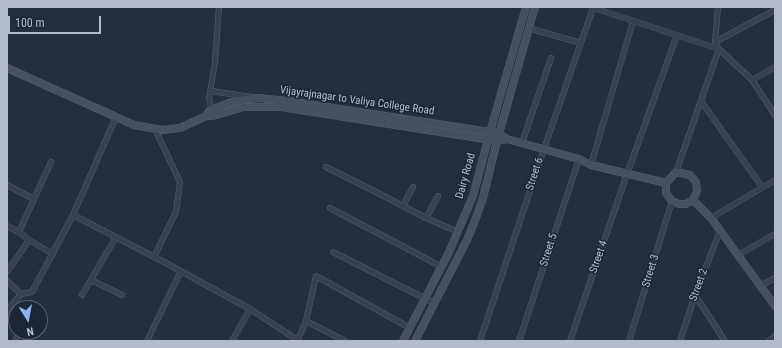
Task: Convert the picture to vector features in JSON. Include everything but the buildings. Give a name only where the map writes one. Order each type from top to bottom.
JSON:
[{"type":"street","points":[[212,110],[209,99],[215,62],[218,7]]},
{"type":"street","name":"Dairy Road","points":[[403,341],[442,266],[473,196],[526,7]]},
{"type":"street","name":"Dairy Road","points":[[415,341],[467,240],[476,218],[483,198],[498,138],[535,7]]},
{"type":"street","points":[[718,7],[715,42],[719,50],[752,80],[775,115]]},
{"type":"street","points":[[592,8],[719,50]]},
{"type":"street","name":"Street 6","points":[[480,341],[592,8]]},
{"type":"street","points":[[715,42],[775,10]]},
{"type":"street","points":[[591,165],[633,21]]},
{"type":"street","points":[[528,28],[581,43]]},
{"type":"street","name":"Street 4","points":[[570,341],[627,174],[677,35]]},
{"type":"street","points":[[676,172],[690,175],[696,182],[697,191],[693,200],[686,204],[679,204],[672,201],[666,193],[666,183],[676,172],[719,50]]},
{"type":"street","points":[[522,143],[551,58]]},
{"type":"street","points":[[752,80],[775,67]]},
{"type":"street","name":"Vijayrajnagar to Valiya College Road","points":[[7,68],[134,125],[155,129],[162,130],[180,128],[206,116],[212,110],[229,103],[258,98],[296,102],[489,135],[544,148],[579,159],[591,165],[666,183]]},
{"type":"street","points":[[211,91],[258,98]]},
{"type":"street","points":[[701,100],[762,187]]},
{"type":"street","name":"Vijayrajnagar to Valiya College Road","points":[[206,116],[213,116],[244,107],[281,108],[489,135]]},
{"type":"street","points":[[7,311],[21,294],[32,292],[73,215],[116,116]]},
{"type":"street","points":[[154,257],[176,212],[180,182],[155,129]]},
{"type":"street","name":"Street 5","points":[[519,341],[579,159]]},
{"type":"street","points":[[19,232],[51,162]]},
{"type":"street","points":[[326,167],[426,218],[458,232]]},
{"type":"street","points":[[711,218],[775,180]]},
{"type":"street","points":[[7,185],[34,199]]},
{"type":"street","points":[[403,206],[413,187]]},
{"type":"street","points":[[426,218],[438,196]]},
{"type":"street","points":[[693,200],[711,218],[775,306]]},
{"type":"street","name":"Street 3","points":[[629,341],[672,201]]},
{"type":"street","points":[[330,208],[442,266]]},
{"type":"street","points":[[73,215],[250,309],[298,340],[306,321],[316,276],[410,328]]},
{"type":"street","points":[[7,226],[53,254]]},
{"type":"street","name":"Street 2","points":[[680,341],[695,295],[720,231]]},
{"type":"street","points":[[738,255],[775,234]]},
{"type":"street","points":[[82,295],[116,237]]},
{"type":"street","points":[[7,272],[29,240]]},
{"type":"street","points":[[333,252],[434,303]]},
{"type":"street","points":[[147,341],[181,271]]},
{"type":"street","points":[[760,286],[775,278]]},
{"type":"street","points":[[91,280],[122,295]]},
{"type":"street","points":[[7,281],[21,294]]},
{"type":"street","points":[[695,295],[725,341]]},
{"type":"street","points":[[232,341],[250,309]]},
{"type":"street","points":[[306,321],[345,341]]},
{"type":"street","points":[[769,341],[775,336]]}]
